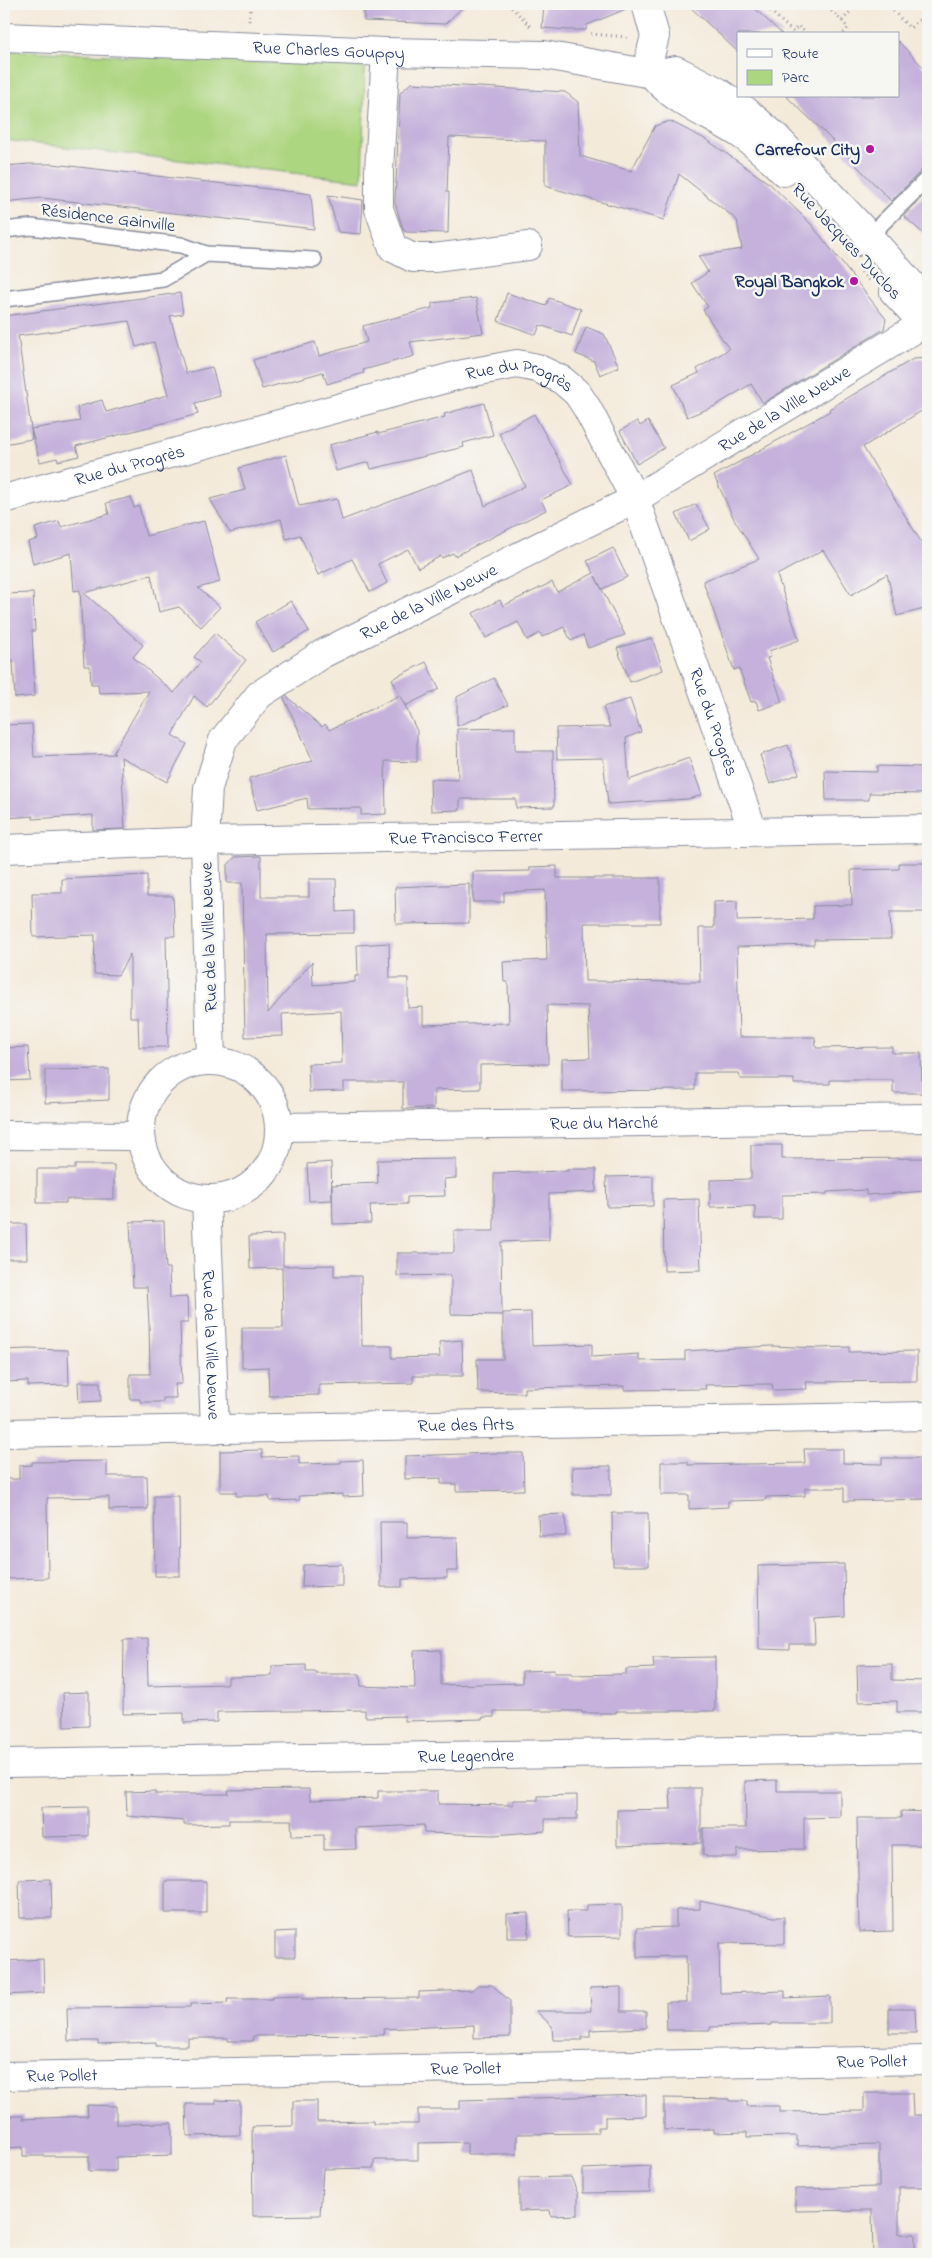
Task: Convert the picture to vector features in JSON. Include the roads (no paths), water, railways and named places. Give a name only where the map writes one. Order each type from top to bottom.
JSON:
[{"type":"street","points":[[646,4],[655,36],[649,73]]},
{"type":"street","name":"Rue Charles Gouppy","points":[[4,37],[386,52],[544,55],[649,73]]},
{"type":"street","points":[[386,52],[379,170],[379,209],[393,248],[413,258],[434,258],[528,246]]},
{"type":"street","name":"Rue Jacques Duclos","points":[[649,73],[674,97],[742,136],[764,152],[927,319]]},
{"type":"street","name":"Rue de la Ville Neuve","points":[[211,1061],[205,841],[208,788],[224,740],[259,695],[322,654],[635,499],[927,319]]},
{"type":"street","name":"Rue du Progrès","points":[[4,499],[463,374],[517,364],[551,374],[562,380],[577,393],[587,408],[635,499],[753,831]]},
{"type":"street","name":"Rue Francisco Ferrer","points":[[4,849],[205,841],[928,829]]},
{"type":"street","points":[[211,1061],[238,1067],[250,1073],[266,1088],[276,1106],[280,1127],[277,1150],[267,1171],[250,1187],[229,1197],[206,1200],[186,1196],[169,1187],[154,1173],[145,1155],[140,1136],[143,1113],[152,1092],[168,1075],[188,1064],[211,1061]]},
{"type":"street","name":"Rue du Marché","points":[[280,1127],[928,1118]]},
{"type":"street","points":[[4,1135],[140,1136]]},
{"type":"street","name":"Rue de la Ville Neuve","points":[[206,1200],[215,1430]]},
{"type":"street","name":"Rue des Arts","points":[[4,1432],[215,1430],[928,1416]]},
{"type":"street","name":"Rue Legendre","points":[[4,1763],[928,1748]]},
{"type":"street","name":"Rue Pollet","points":[[4,2076],[928,2060]]},
{"type":"lane","points":[[861,250],[928,178]]},
{"type":"lane","name":"Résidence Gainville","points":[[4,230],[31,226],[122,236],[181,245],[206,254],[314,260]]},
{"type":"lane","points":[[4,299],[163,279],[206,254]]},
{"type":"place","name":"Carrefour City","points":[[870,149]]},
{"type":"place","name":"Royal Bangkok","points":[[854,281]]}]
